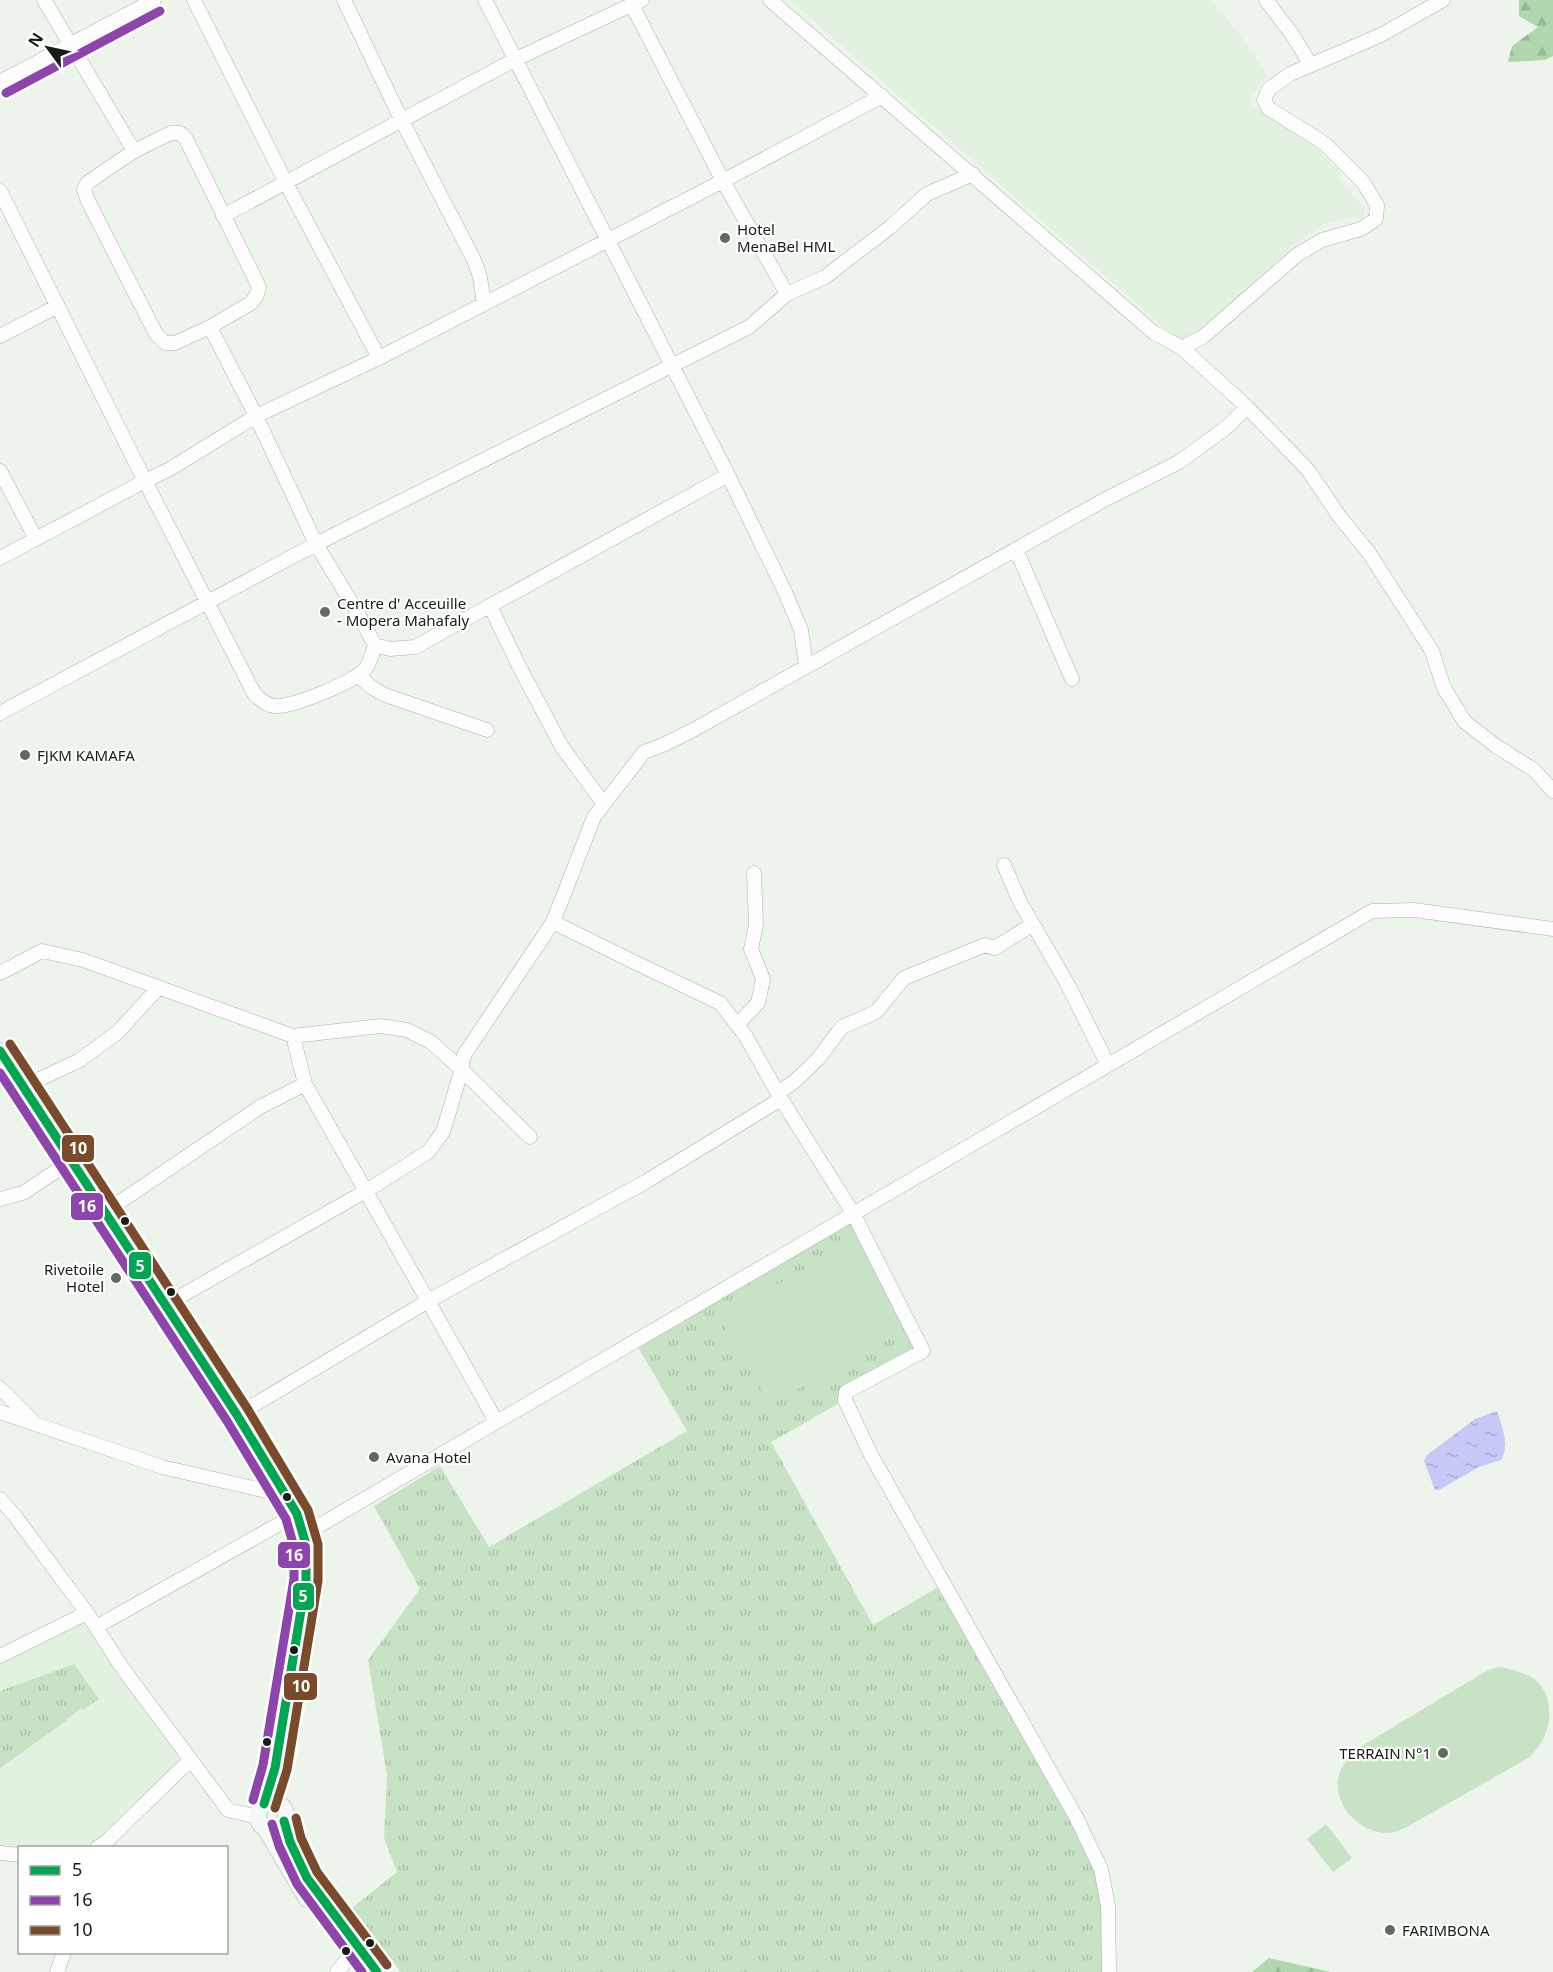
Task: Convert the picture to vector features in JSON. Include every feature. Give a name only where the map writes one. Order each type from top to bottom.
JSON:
[{"type":"main road","points":[[0,1052],[237,1415],[297,1514],[303,1534],[306,1580],[275,1767],[270,1815],[306,1897],[363,1972]]},
{"type":"main road","points":[[270,1815],[290,1842],[307,1878],[377,1972]]},
{"type":"street","points":[[44,0],[134,151]]},
{"type":"street","points":[[0,82],[154,0]]},
{"type":"street","points":[[194,0],[286,183],[379,358]]},
{"type":"street","points":[[344,0],[401,119],[474,260],[484,304]]},
{"type":"street","points":[[485,0],[785,592],[801,630],[806,666]]},
{"type":"street","points":[[770,0],[1153,332],[1182,348],[1247,407],[1308,470],[1369,553],[1432,651],[1444,688],[1465,722],[1496,746],[1534,770],[1553,790]]},
{"type":"street","points":[[1266,0],[1311,65]]},
{"type":"street","points":[[1182,348],[1204,336],[1297,255],[1322,240],[1361,229],[1376,219],[1377,205],[1363,182],[1324,143],[1268,108],[1264,100],[1269,90],[1290,74],[1381,36],[1443,0]]},
{"type":"street","points":[[223,216],[516,59],[637,3],[723,181],[788,294]]},
{"type":"street","points":[[0,558],[170,469],[256,416],[379,358],[723,181],[882,96]]},
{"type":"street","points":[[180,133],[186,139],[259,287],[251,303],[210,327],[175,343],[165,343],[160,339],[87,199],[84,189],[87,183],[134,151],[171,134],[180,133]]},
{"type":"street","points":[[0,713],[316,544],[749,327],[788,294],[825,277],[889,228],[927,194],[973,174]]},
{"type":"street","points":[[0,191],[255,695],[268,705],[277,707],[294,704],[358,675],[366,668],[375,645]]},
{"type":"street","points":[[0,336],[58,306]]},
{"type":"street","points":[[210,327],[256,416],[316,544],[375,645],[390,649],[415,647],[728,476]]},
{"type":"street","points":[[165,1305],[366,1191],[428,1152],[443,1132],[464,1054],[554,922],[594,817],[644,752],[695,729],[1104,500],[1179,462],[1227,427],[1247,407]]},
{"type":"street","points":[[0,471],[36,539]]},
{"type":"street","points":[[1016,549],[1072,679]]},
{"type":"street","points":[[490,606],[562,747],[604,804]]},
{"type":"street","points":[[358,675],[371,687],[385,695],[487,730]]},
{"type":"street","points":[[1004,865],[1020,902],[1068,985],[1108,1065]]},
{"type":"street","points":[[737,1025],[758,1003],[763,979],[750,949],[756,925],[754,873]]},
{"type":"street","points":[[303,1534],[1372,911],[1414,910],[1553,929]]},
{"type":"street","points":[[554,922],[720,1003],[737,1025],[853,1213],[923,1351],[846,1392],[845,1400],[871,1455],[1076,1817],[1101,1869],[1108,1906],[1109,1972]]},
{"type":"street","points":[[237,1415],[428,1302],[647,1181],[779,1096],[818,1059],[842,1027],[876,1012],[904,978],[986,945],[995,948],[1033,924]]},
{"type":"street","points":[[0,973],[42,951],[83,960],[293,1036],[380,1026],[407,1030],[431,1042],[530,1137]]},
{"type":"street","points":[[23,1086],[80,1060],[118,1032],[159,987]]},
{"type":"street","points":[[293,1036],[305,1084],[496,1421]]},
{"type":"street","points":[[105,1212],[260,1107],[305,1084]]},
{"type":"street","points":[[0,1199],[23,1193],[71,1161]]},
{"type":"street","points":[[0,1388],[35,1423]]},
{"type":"street","points":[[0,1412],[162,1467],[288,1496]]},
{"type":"street","points":[[0,1499],[87,1613],[121,1666],[228,1810],[270,1815]]},
{"type":"street","points":[[96,1627],[297,1514]]},
{"type":"street","points":[[2,1652],[87,1613]]},
{"type":"street","points":[[100,1846],[190,1760]]},
{"type":"street","points":[[0,1853],[18,1855]]},
{"type":"street","points":[[57,1972],[64,1954]]},
{"type":"street","points":[[337,1972],[350,1956]]},
{"type":"shaded area","points":[[790,0],[1210,0],[1234,27],[1265,72],[1265,78],[1250,96],[1251,105],[1308,139],[1341,172],[1339,179],[1365,209],[1363,219],[1351,218],[1324,224],[1301,240],[1197,334],[1180,342]]},
{"type":"shaded area","points":[[83,1623],[177,1753],[181,1765],[107,1846],[18,1846],[18,1852],[0,1850],[0,1663]]},
{"type":"green space","points":[[1519,0],[1553,0],[1553,56],[1545,60],[1508,62],[1512,46],[1538,27],[1519,16]]},
{"type":"green space","points":[[853,1213],[923,1351],[845,1400],[771,1442],[873,1625],[944,1584],[1101,1869],[1109,1972],[401,1972],[352,1908],[397,1872],[384,1838],[387,1775],[368,1660],[420,1589],[374,1506],[440,1466],[489,1547],[687,1431],[634,1340]]},
{"type":"green space","points":[[855,1242],[862,1243],[904,1326],[901,1332],[779,1400],[770,1400],[763,1393],[723,1326],[722,1319],[726,1312]]},
{"type":"green space","points":[[74,1664],[99,1699],[66,1719],[68,1720],[0,1768],[0,1691]]},
{"type":"green space","name":"TERRAIN N°1","points":[[1501,1667],[1533,1678],[1542,1686],[1547,1697],[1549,1721],[1547,1729],[1541,1743],[1530,1757],[1396,1831],[1377,1832],[1351,1816],[1340,1799],[1338,1779],[1342,1767],[1355,1750],[1478,1676]]},
{"type":"green space","points":[[1326,1824],[1352,1858],[1333,1872],[1307,1839]]},
{"type":"green space","points":[[1269,1958],[1331,1972],[1252,1972]]},
{"type":"water","points":[[1497,1411],[1505,1442],[1501,1460],[1479,1467],[1439,1490],[1435,1490],[1424,1461],[1427,1455],[1475,1419]]},
{"type":"transit line","name":"16","points":[[6,93],[160,11]]},
{"type":"transit line","name":"10","points":[[10,1044],[247,1408],[308,1510],[318,1544],[318,1581],[287,1770],[275,1808]]},
{"type":"transit line","name":"5","points":[[0,1051],[237,1415],[297,1514],[306,1545],[306,1580],[275,1768],[264,1804]]},
{"type":"transit line","name":"16","points":[[0,1073],[227,1421],[286,1519],[294,1547],[294,1579],[263,1765],[253,1800]]},
{"type":"transit line","name":"10","points":[[296,1818],[301,1838],[317,1872],[387,1965]]},
{"type":"transit line","name":"5","points":[[284,1821],[290,1842],[307,1878],[377,1972]]},
{"type":"transit line","name":"16","points":[[272,1824],[279,1846],[297,1884],[362,1972]]},
{"type":"place","name":"Hotel MenaBel HML","points":[[725,238]]},
{"type":"place","name":"Centre d' Acceuille - Mopera Mahafaly","points":[[325,612]]},
{"type":"place","name":"FJKM KAMAFA","points":[[25,755]]},
{"type":"place","name":"Rivetoile Hotel","points":[[116,1278]]},
{"type":"place","name":"Avana Hotel","points":[[374,1457]]},
{"type":"place","name":"TERRAIN N°1","points":[[1443,1753]]},
{"type":"place","name":"FARIMBONA","points":[[1390,1930]]}]
